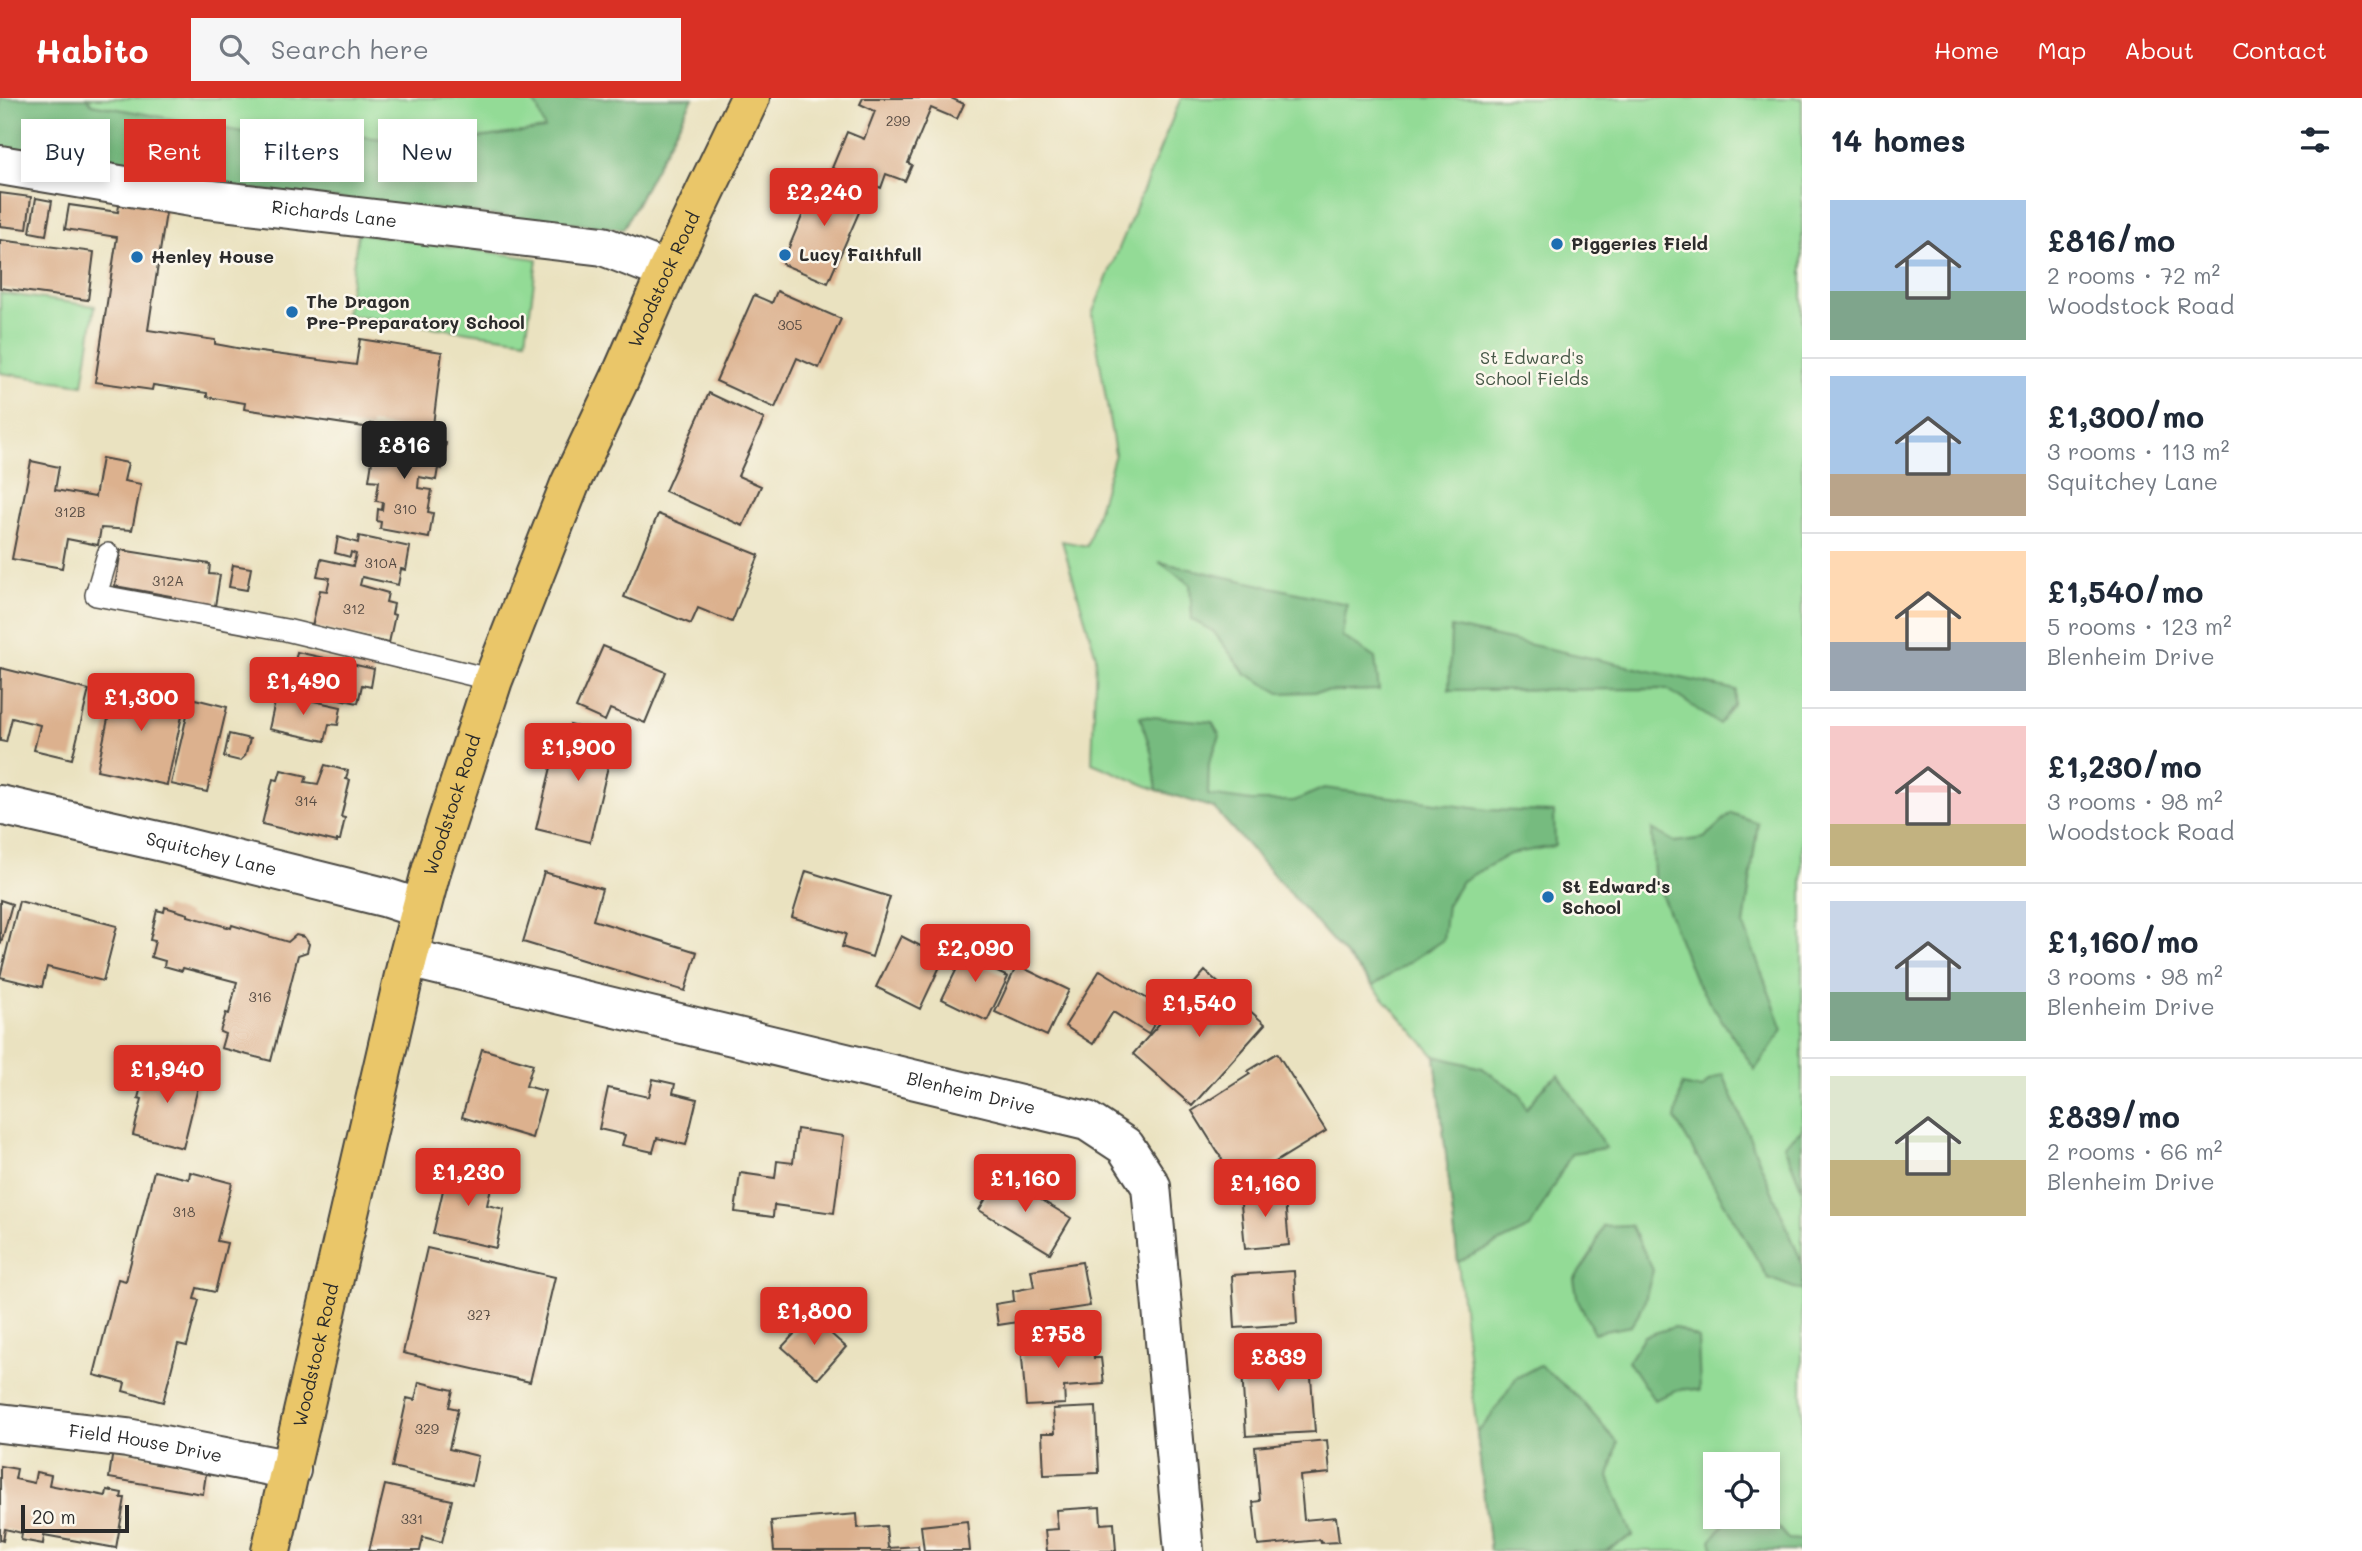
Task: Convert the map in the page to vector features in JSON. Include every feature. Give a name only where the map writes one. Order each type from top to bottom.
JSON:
[{"type":"main road","name":"Woodstock Road","points":[[271,1551],[408,958],[432,869],[493,680],[570,484],[667,271],[750,98]]},
{"type":"street","name":"Richards Lane","points":[[0,165],[197,198],[603,246],[667,271]]},
{"type":"street","name":"Squitchey Lane","points":[[0,805],[167,842],[384,897],[421,909]]},
{"type":"street","name":"Blenheim Drive","points":[[408,958],[1087,1121],[1125,1146],[1151,1186],[1184,1551]]},
{"type":"street","name":"Field House Drive","points":[[0,1423],[127,1438],[291,1470]]},
{"type":"lane","points":[[107,554],[96,595],[286,630],[493,680]]},
{"type":"green space","points":[[0,98],[693,98],[623,229],[399,182],[477,182],[477,119],[378,119],[378,177],[364,175],[364,119],[240,119],[240,148],[226,146],[226,119],[124,119],[124,124]]},
{"type":"green space","points":[[0,98],[87,98],[92,104],[172,119],[124,119],[124,176],[110,174],[110,119],[21,119],[21,159],[0,155]]},
{"type":"green space","points":[[529,98],[693,98],[623,229],[184,182],[226,182],[226,129],[240,132],[240,182],[364,182],[364,137],[378,138],[378,182],[477,182],[477,138],[545,129],[537,107]]},
{"type":"green space","name":"St Edward's School","points":[[1181,98],[1802,98],[1802,1551],[1490,1551],[1435,1056],[1214,808],[1157,790],[1092,763],[1096,656],[1062,541],[1087,546],[1115,454],[1092,314]]},
{"type":"green space","points":[[358,233],[537,259],[526,340],[346,315]]},
{"type":"green space","points":[[0,293],[95,306],[83,385],[0,373]]},
{"type":"green space","points":[[1159,562],[1347,604],[1342,636],[1375,658],[1379,690],[1280,693],[1245,673],[1213,631],[1192,620],[1190,584]]},
{"type":"green space","points":[[1451,627],[1736,690],[1734,705],[1719,724],[1667,689],[1449,690]]},
{"type":"green space","points":[[1140,716],[1212,722],[1220,736],[1209,763],[1208,795],[1251,801],[1294,801],[1324,788],[1488,810],[1554,812],[1555,846],[1510,854],[1462,881],[1447,905],[1443,940],[1373,986],[1214,808],[1157,790],[1152,755]]},
{"type":"green space","points":[[1731,813],[1758,823],[1744,926],[1783,1029],[1755,1070],[1695,980],[1654,875],[1652,829],[1675,842],[1704,838]]},
{"type":"green space","points":[[1435,1056],[1482,1068],[1520,1094],[1526,1109],[1547,1083],[1559,1075],[1606,1148],[1572,1153],[1530,1228],[1458,1262]]},
{"type":"green space","points":[[1723,1074],[1802,1263],[1802,1291],[1768,1278],[1675,1119],[1682,1085],[1702,1089],[1709,1081]]},
{"type":"green space","points":[[1802,1129],[1802,1189],[1784,1145]]},
{"type":"green space","points":[[1631,1225],[1653,1270],[1644,1304],[1631,1326],[1594,1333],[1578,1301],[1574,1280],[1592,1253],[1603,1226]]},
{"type":"green space","points":[[1674,1327],[1698,1338],[1700,1391],[1684,1388],[1654,1400],[1628,1361],[1644,1336]]},
{"type":"green space","points":[[1540,1365],[1578,1397],[1618,1443],[1609,1477],[1633,1536],[1605,1551],[1490,1551],[1477,1433],[1516,1378]]},
{"type":"green space","points":[[1720,1529],[1779,1529],[1788,1539],[1802,1540],[1802,1551],[1714,1551],[1711,1540]]},
{"type":"building","points":[[863,98],[951,98],[964,104],[957,119],[931,108],[908,163],[912,165],[905,181],[886,174],[881,188],[832,168],[847,132],[864,139],[875,111],[860,104]]},
{"type":"building","points":[[820,173],[867,194],[828,283],[782,264]]},
{"type":"building","points":[[0,193],[31,197],[27,229],[0,226]]},
{"type":"building","points":[[36,198],[52,201],[46,235],[30,232]]},
{"type":"building","points":[[120,199],[167,206],[148,330],[215,340],[215,344],[253,351],[356,365],[360,339],[442,352],[432,433],[371,424],[371,428],[244,409],[245,403],[207,397],[207,393],[153,385],[152,390],[95,382],[117,237],[65,229],[69,205],[118,212]]},
{"type":"building","points":[[0,240],[94,252],[88,300],[0,288]]},
{"type":"building","points":[[777,291],[841,319],[819,368],[797,358],[775,408],[716,381],[754,295],[772,303]]},
{"type":"building","points":[[709,393],[764,419],[738,476],[761,486],[743,526],[665,491]]},
{"type":"building","points":[[372,431],[446,443],[442,469],[438,468],[436,480],[419,477],[418,488],[432,490],[428,512],[433,513],[429,538],[380,529],[381,522],[377,521],[378,509],[382,510],[383,502],[376,501],[379,481],[369,480],[372,461],[368,460]]},
{"type":"building","points":[[102,458],[128,463],[124,481],[141,484],[132,530],[101,528],[98,545],[67,539],[62,568],[12,559],[31,461],[59,467],[55,490],[95,497]]},
{"type":"building","points":[[658,514],[759,555],[732,622],[698,608],[691,624],[624,597]]},
{"type":"building","points":[[359,536],[410,547],[406,570],[401,569],[398,585],[362,577],[360,585],[388,593],[386,602],[394,604],[392,614],[395,615],[389,643],[312,627],[320,590],[327,591],[330,578],[317,576],[321,559],[353,566],[356,554],[351,552],[350,557],[335,553],[338,537],[358,543]]},
{"type":"building","points":[[121,550],[210,564],[209,574],[220,575],[215,606],[115,586]]},
{"type":"building","points":[[233,565],[251,568],[247,590],[229,587]]},
{"type":"building","points":[[603,646],[666,672],[645,723],[610,709],[605,721],[576,708]]},
{"type":"building","points":[[297,652],[374,669],[371,687],[362,685],[358,703],[302,691],[306,674],[293,671]]},
{"type":"building","points":[[1,668],[89,690],[72,759],[34,750],[40,725],[12,718],[6,742],[0,741]]},
{"type":"building","points":[[116,682],[186,697],[167,785],[97,770]]},
{"type":"building","points":[[277,693],[341,707],[338,725],[329,724],[325,741],[269,729]]},
{"type":"building","points":[[191,698],[227,707],[207,792],[171,784]]},
{"type":"building","points":[[570,725],[628,740],[623,761],[610,758],[590,842],[536,829],[554,755],[562,757]]},
{"type":"building","points":[[229,734],[250,739],[245,756],[240,761],[224,757]]},
{"type":"building","points":[[325,765],[348,771],[346,779],[350,780],[341,817],[345,818],[340,840],[337,842],[262,824],[273,779],[278,780],[281,770],[307,776],[305,782],[318,784]]},
{"type":"building","points":[[806,871],[890,897],[872,957],[842,947],[846,934],[792,917]]},
{"type":"building","points":[[544,872],[602,889],[593,920],[697,952],[685,991],[523,942]]},
{"type":"building","points":[[0,900],[12,904],[1,943],[0,942]]},
{"type":"building","points":[[19,901],[117,926],[103,981],[47,967],[42,987],[0,977]]},
{"type":"building","points":[[165,907],[188,916],[231,928],[232,925],[288,942],[296,935],[304,937],[309,944],[307,952],[298,955],[271,1061],[221,1048],[225,1034],[220,1032],[226,1013],[229,1014],[237,982],[183,968],[182,971],[164,966],[165,961],[151,957],[155,941],[150,940],[157,910],[164,912]]},
{"type":"building","points":[[901,936],[944,958],[920,1009],[876,987]]},
{"type":"building","points":[[971,940],[988,948],[980,964],[1008,977],[987,1021],[942,999]]},
{"type":"building","points":[[1017,965],[1069,990],[1047,1036],[995,1012]]},
{"type":"building","points":[[1100,970],[1164,1009],[1148,1034],[1113,1012],[1093,1044],[1065,1026]]},
{"type":"building","points":[[1205,971],[1265,1024],[1192,1106],[1133,1054]]},
{"type":"building","points":[[482,1049],[533,1064],[526,1086],[545,1091],[532,1138],[462,1117]]},
{"type":"building","points":[[1277,1053],[1326,1131],[1238,1185],[1192,1111],[1250,1074],[1248,1071]]},
{"type":"building","points":[[151,1062],[201,1075],[183,1148],[133,1135],[142,1099],[138,1098],[144,1076],[148,1077]]},
{"type":"building","points":[[653,1079],[675,1084],[673,1093],[697,1099],[686,1145],[657,1138],[653,1152],[622,1145],[625,1135],[599,1129],[608,1088],[649,1097]]},
{"type":"building","points":[[797,1129],[844,1136],[834,1213],[774,1205],[773,1217],[735,1212],[740,1173],[775,1178],[777,1161],[793,1163]]},
{"type":"building","points":[[449,1164],[494,1175],[487,1205],[504,1209],[496,1248],[433,1234]]},
{"type":"building","points":[[154,1171],[189,1179],[190,1172],[232,1183],[217,1241],[227,1243],[215,1292],[197,1288],[194,1299],[199,1300],[187,1346],[178,1344],[163,1402],[123,1391],[125,1383],[94,1375],[118,1279],[126,1281]]},
{"type":"building","points":[[1000,1175],[1071,1218],[1050,1253],[979,1210]]},
{"type":"building","points":[[1284,1189],[1289,1245],[1245,1249],[1240,1193]]},
{"type":"building","points":[[427,1248],[555,1277],[530,1382],[403,1353]]},
{"type":"building","points":[[1082,1262],[1090,1306],[1049,1312],[1050,1317],[998,1325],[995,1304],[1014,1301],[1013,1291],[1034,1287],[1031,1270]]},
{"type":"building","points":[[1294,1271],[1297,1324],[1235,1328],[1232,1275]]},
{"type":"building","points":[[811,1316],[846,1347],[818,1379],[782,1347]]},
{"type":"building","points":[[1092,1340],[1094,1358],[1101,1358],[1104,1384],[1064,1387],[1065,1404],[1026,1406],[1021,1345]]},
{"type":"building","points":[[1309,1350],[1315,1432],[1246,1436],[1241,1354]]},
{"type":"building","points":[[419,1382],[453,1390],[449,1407],[458,1409],[449,1449],[478,1456],[472,1485],[392,1467],[407,1398],[415,1400]]},
{"type":"building","points":[[1096,1407],[1099,1473],[1044,1475],[1042,1433],[1055,1433],[1053,1409]]},
{"type":"building","points":[[1327,1440],[1330,1473],[1300,1476],[1304,1520],[1336,1517],[1339,1542],[1321,1543],[1320,1540],[1258,1546],[1253,1502],[1260,1501],[1255,1447]]},
{"type":"building","points":[[113,1450],[207,1467],[203,1494],[109,1478]]},
{"type":"building","points":[[0,1466],[17,1469],[15,1479],[34,1483],[36,1472],[51,1475],[49,1485],[106,1496],[107,1490],[122,1493],[121,1498],[125,1498],[116,1548],[44,1535],[43,1544],[21,1540],[22,1533],[5,1529],[3,1541],[0,1540]]},
{"type":"building","points":[[385,1485],[452,1500],[442,1542],[423,1537],[420,1551],[369,1551]]},
{"type":"building","points":[[1100,1507],[1101,1524],[1114,1523],[1116,1551],[1047,1551],[1045,1530],[1058,1529],[1056,1510]]},
{"type":"building","points":[[857,1514],[858,1528],[886,1526],[888,1548],[918,1546],[919,1551],[774,1551],[771,1521]]},
{"type":"building","points":[[967,1521],[970,1551],[924,1551],[921,1526]]},
{"type":"place","name":"Piggeries Field","points":[[1557,244]]},
{"type":"place","name":"Lucy Faithfull","points":[[785,255]]},
{"type":"place","name":"Henley House","points":[[137,257]]},
{"type":"place","name":"The Dragon Pre-Preparatory School","points":[[292,312]]},
{"type":"place","name":"St Edward's School","points":[[1548,897]]},
{"type":"park label","name":"St Edward's School Fields","points":[[1532,368]]}]
